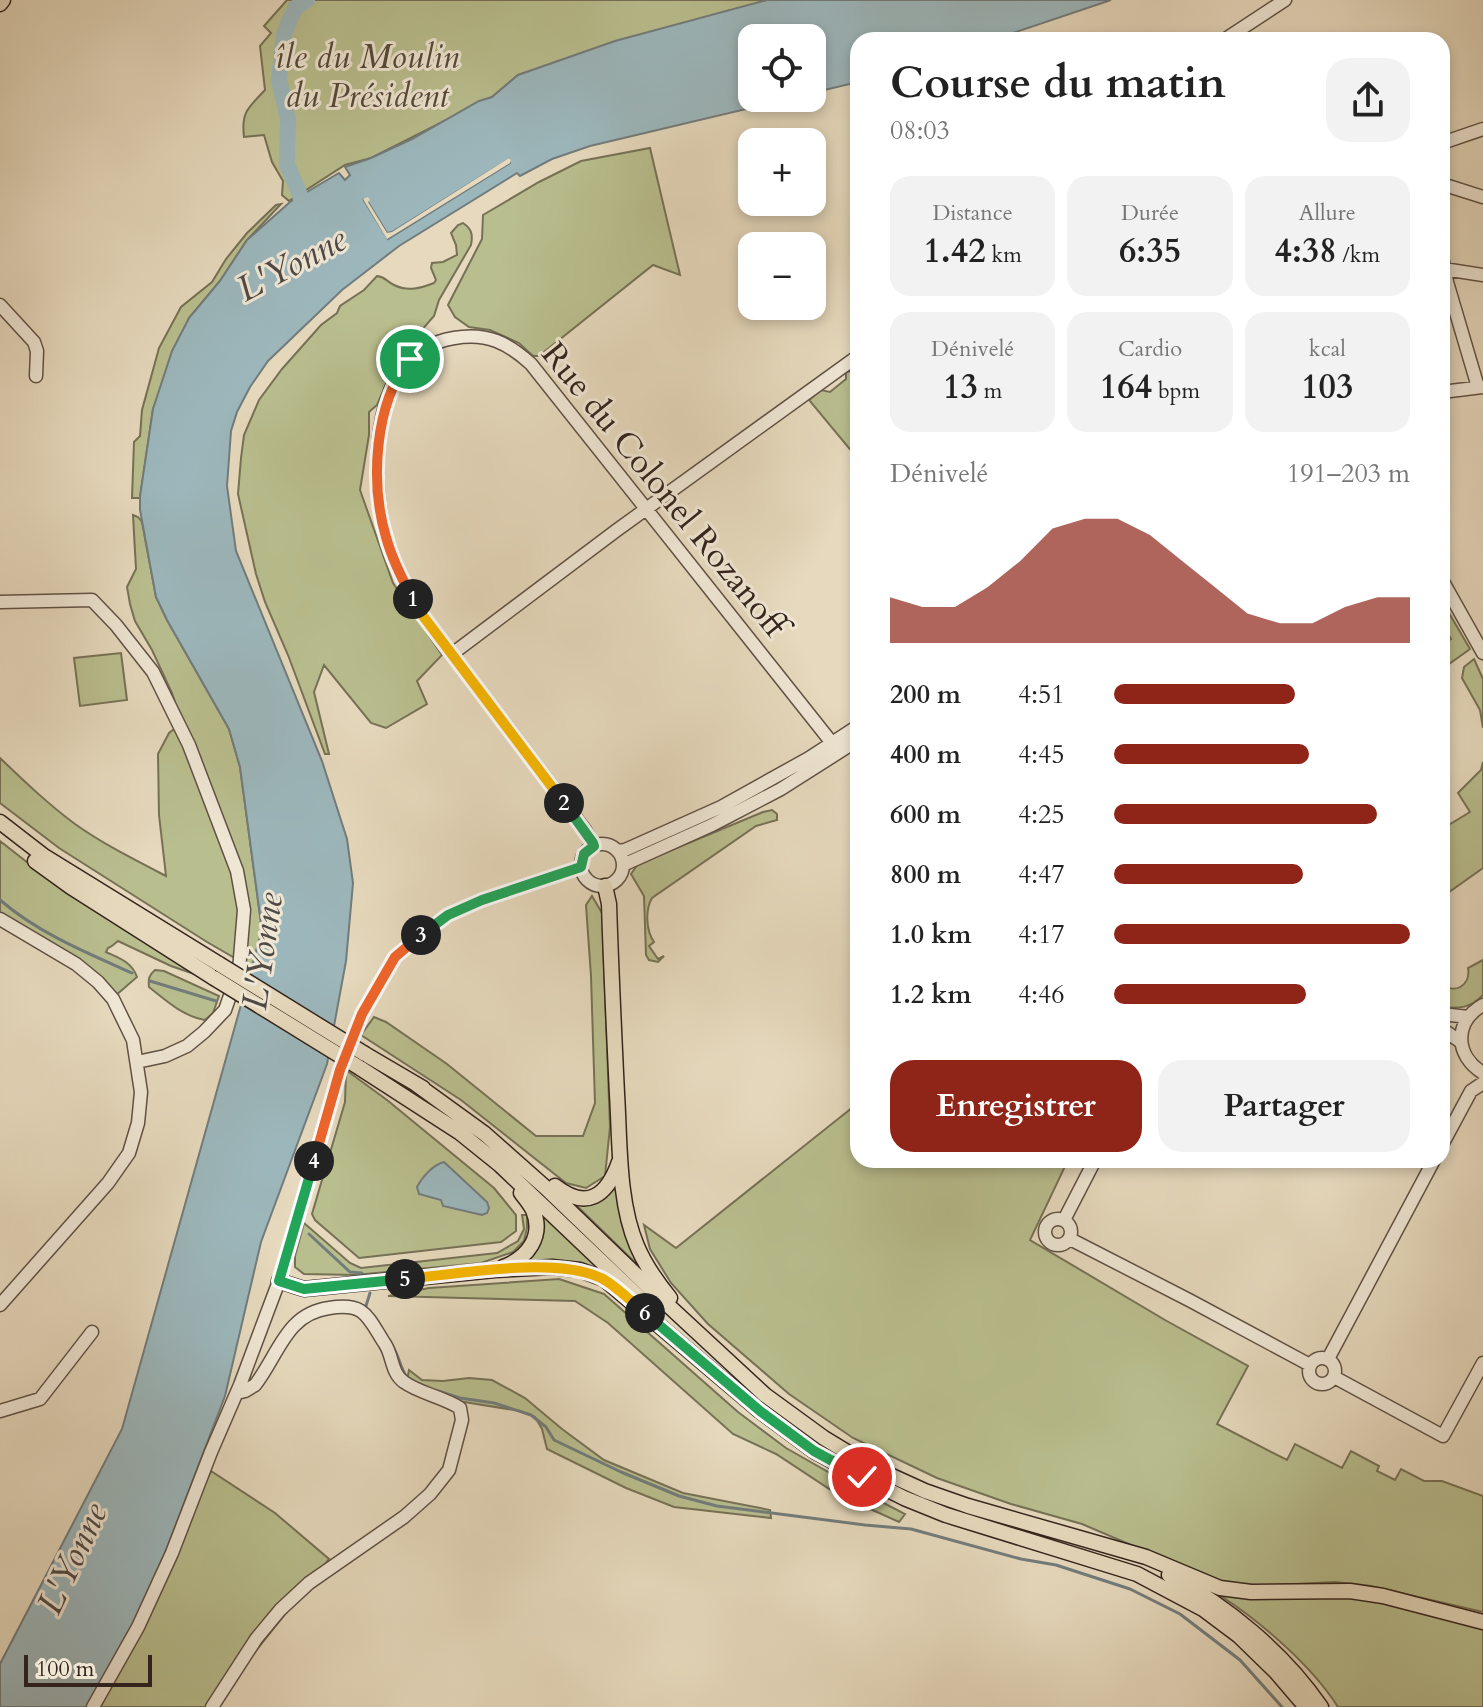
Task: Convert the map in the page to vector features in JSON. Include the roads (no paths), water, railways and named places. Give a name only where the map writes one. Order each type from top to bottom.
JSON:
[{"type":"main road","points":[[0,816],[75,875]]},
{"type":"main road","points":[[0,822],[44,856],[217,971]]},
{"type":"main road","points":[[0,833],[71,887],[217,971],[363,1061],[416,1084],[460,1110],[569,1196],[581,1199],[605,1189],[620,1158]]},
{"type":"main road","points":[[605,886],[609,904],[620,1158],[630,1224],[637,1247],[657,1282],[709,1344]]},
{"type":"main road","points":[[363,1061],[521,1193],[532,1208],[537,1227],[534,1242],[526,1255],[495,1270]]},
{"type":"main road","points":[[416,1084],[485,1134],[546,1188],[765,1395],[824,1438],[870,1466],[968,1506],[1146,1557],[1220,1588],[1251,1592],[1350,1591],[1383,1596],[1483,1622]]},
{"type":"main road","points":[[394,1088],[459,1132],[500,1165],[718,1374]]},
{"type":"main road","points":[[279,1281],[304,1289],[552,1267],[580,1270],[604,1279],[760,1411],[814,1451],[904,1498],[946,1515],[1137,1574],[1203,1609],[1239,1636],[1306,1707]]},
{"type":"main road","points":[[1115,1549],[1172,1576],[1221,1606],[1271,1647],[1321,1707]]},
{"type":"street","points":[[1236,32],[1285,0]]},
{"type":"street","points":[[1450,140],[1483,129]]},
{"type":"street","points":[[1450,187],[1483,197]]},
{"type":"street","points":[[1450,265],[1483,275]]},
{"type":"street","points":[[1450,286],[1480,387],[1450,391]]},
{"type":"street","points":[[0,305],[34,342],[37,351],[36,376]]},
{"type":"street","name":"Rue du Colonel Rozanoff","points":[[594,846],[420,612],[399,574],[385,536],[378,487],[378,457],[389,394],[410,359],[443,340],[471,335],[501,342],[531,364],[832,743]]},
{"type":"street","points":[[452,654],[646,508],[850,362]]},
{"type":"street","points":[[1450,594],[1483,653]]},
{"type":"street","points":[[0,602],[92,600],[116,625],[153,672],[189,745],[237,871],[244,910],[239,970],[225,1010],[182,1049],[137,1062]]},
{"type":"street","points":[[618,851],[721,807],[850,731]]},
{"type":"street","points":[[623,865],[712,825],[781,789],[850,745]]},
{"type":"street","points":[[607,845],[618,851],[623,865],[620,877],[605,886],[592,884],[581,867],[584,854],[594,846],[607,845]]},
{"type":"street","points":[[93,1707],[138,1627],[172,1553],[237,1393],[279,1281],[340,1070],[362,1014],[395,957],[448,915],[482,900],[581,867]]},
{"type":"street","points":[[0,919],[76,964],[113,999],[133,1040],[141,1092],[138,1123],[129,1153],[108,1183],[0,1303]]},
{"type":"street","points":[[1483,1005],[1468,1017],[1461,1042],[1471,1065],[1483,1073]]},
{"type":"street","points":[[1450,1015],[1468,1017]]},
{"type":"street","points":[[1450,1034],[1461,1042]]},
{"type":"street","points":[[1471,1065],[1471,1091]]},
{"type":"street","points":[[1450,1130],[1471,1091],[1483,1083]]},
{"type":"street","points":[[1064,1220],[1091,1168]]},
{"type":"street","points":[[1328,1359],[1430,1168]]},
{"type":"street","points":[[1056,1219],[1064,1220],[1071,1230],[1070,1239],[1048,1249],[1046,1227],[1056,1219]]},
{"type":"street","points":[[1070,1239],[1310,1365]]},
{"type":"street","points":[[212,1707],[256,1639],[280,1610],[309,1583],[404,1517],[430,1494],[449,1470],[462,1420],[460,1408],[404,1382],[395,1373],[388,1349],[367,1317],[358,1308],[346,1305],[312,1312],[295,1323],[255,1385],[237,1393]]},
{"type":"street","points":[[0,1411],[40,1399],[92,1332]]},
{"type":"street","points":[[1319,1358],[1328,1359],[1335,1369],[1334,1377],[1328,1383],[1316,1383],[1310,1377],[1310,1365],[1319,1358]]},
{"type":"street","points":[[1334,1377],[1443,1436],[1483,1363]]},
{"type":"water","name":"L'Yonne","points":[[767,0],[1111,0],[1016,32],[850,32],[850,84],[826,90],[826,24],[738,24],[738,111],[590,146],[552,159],[520,176],[517,173],[399,246],[342,290],[268,361],[250,387],[231,431],[227,486],[236,551],[322,761],[347,839],[353,883],[346,961],[327,1064],[261,1242],[225,1396],[152,1587],[89,1707],[0,1707],[0,1664],[122,1429],[262,930],[240,767],[229,729],[156,597],[140,510],[153,409],[172,351],[189,318],[220,281],[247,240],[290,202],[339,173],[345,180],[350,175],[345,167],[412,139],[479,101],[492,97],[518,75],[615,41]],"holes":[[[509,159],[510,163],[388,239],[363,199],[387,233],[392,232]]]},
{"type":"water","points":[[444,1162],[487,1202],[487,1213],[482,1215],[443,1206],[441,1200],[419,1194],[417,1187],[422,1179]]},
{"type":"waterway","name":"L'Yonne","points":[[305,217],[287,164],[288,120],[279,80],[284,34],[295,8],[307,0]]},
{"type":"waterway","points":[[0,900],[47,932],[132,973]]},
{"type":"waterway","name":"L'Yonne","points":[[150,981],[216,1001]]},
{"type":"waterway","points":[[309,1234],[350,1272],[362,1273]]},
{"type":"waterway","points":[[365,1309],[370,1293]]},
{"type":"waterway","points":[[393,1347],[406,1376]]},
{"type":"waterway","points":[[438,1391],[531,1415],[546,1427],[554,1440],[679,1496],[717,1506],[911,1529],[1021,1559],[1056,1565],[1130,1589],[1180,1614],[1240,1660],[1282,1707]]},
{"type":"park label","name":"île du Moulin du Président","points":[[367,76]]}]
